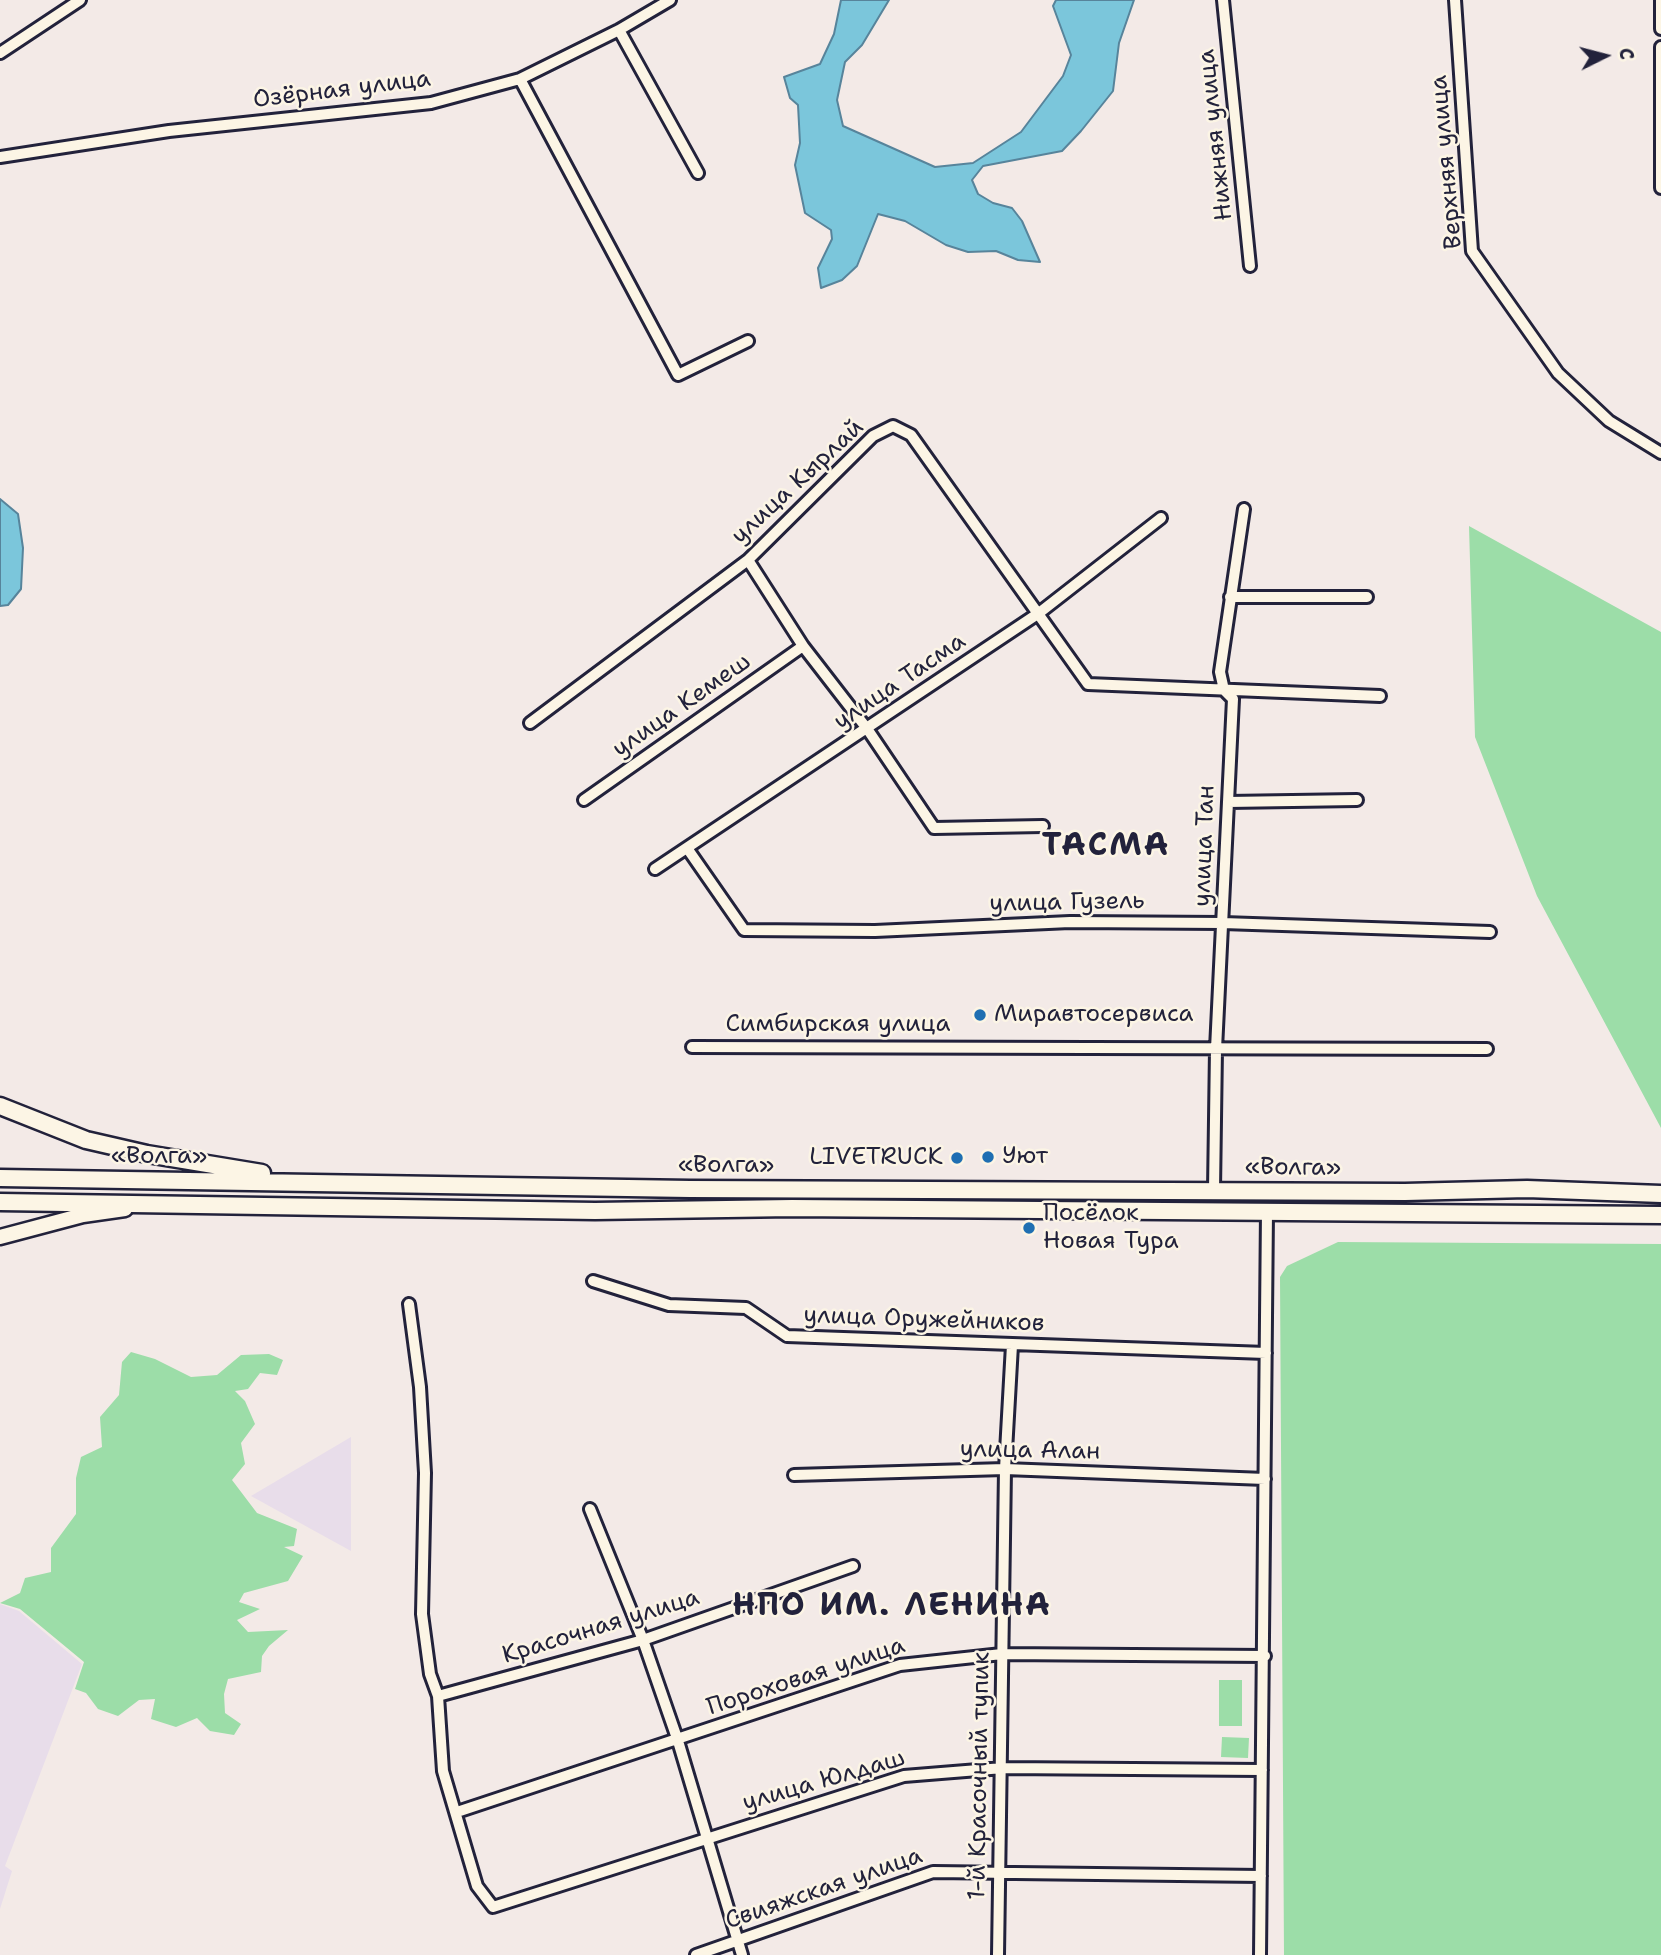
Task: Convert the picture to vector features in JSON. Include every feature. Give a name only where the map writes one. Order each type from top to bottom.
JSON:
[{"type":"highway","points":[[0,1106],[86,1140],[147,1154],[327,1181]]},
{"type":"highway","name":"«Волга»","points":[[0,1178],[327,1181],[690,1189],[1405,1192],[1527,1189],[1661,1194]]},
{"type":"highway","name":"«Волга»","points":[[0,1202],[595,1210],[805,1208],[1661,1215]]},
{"type":"main road","points":[[0,1237],[83,1215],[158,1204]]},
{"type":"street","points":[[0,53],[80,0]]},
{"type":"street","name":"Озёрная улица","points":[[0,158],[169,131],[431,103],[520,79],[619,30],[670,0]]},
{"type":"street","name":"Нижняя улица","points":[[1223,0],[1250,266]]},
{"type":"street","name":"Верхняя улица","points":[[1455,0],[1472,251],[1558,373],[1609,421],[1661,453]]},
{"type":"street","points":[[1661,0],[1661,29]]},
{"type":"street","points":[[619,30],[698,173]]},
{"type":"street","points":[[1661,47],[1661,188]]},
{"type":"street","points":[[520,79],[678,375],[748,341]]},
{"type":"street","name":"улица Кырлай","points":[[530,723],[748,560],[873,436],[893,426],[911,435],[1088,684],[1224,690]]},
{"type":"street","name":"улица Тан","points":[[1214,1190],[1216,1049],[1233,699],[1224,690],[1220,672],[1244,509]]},
{"type":"street","name":"улица Тасма","points":[[655,869],[868,730],[1039,613],[1161,518]]},
{"type":"street","points":[[748,560],[803,646],[868,730],[934,828],[1043,825]]},
{"type":"street","points":[[1230,597],[1367,597]]},
{"type":"street","name":"улица Кемеш","points":[[584,800],[803,646]]},
{"type":"street","points":[[1224,690],[1380,696]]},
{"type":"street","points":[[1228,802],[1357,800]]},
{"type":"street","name":"улица Гузель","points":[[687,848],[744,930],[875,931],[1070,922],[1223,923],[1490,932]]},
{"type":"street","name":"Симбирская улица","points":[[692,1047],[1488,1049]]},
{"type":"street","points":[[1260,1955],[1265,1656],[1267,1211]]},
{"type":"street","name":"улица Оружейников","points":[[593,1280],[669,1305],[746,1308],[787,1336],[1266,1353]]},
{"type":"street","points":[[409,1304],[420,1387],[425,1473],[422,1614],[430,1674],[438,1696],[443,1771],[457,1812]]},
{"type":"street","name":"1-й Красочный тупик","points":[[998,1955],[1003,1768],[1005,1469],[1012,1345]]},
{"type":"street","name":"улица Алан","points":[[794,1475],[1005,1469],[1265,1479]]},
{"type":"street","points":[[590,1509],[643,1640],[678,1741],[742,1955]]},
{"type":"street","name":"Красочная улица","points":[[438,1696],[643,1640],[853,1566]]},
{"type":"street","name":"Пороховая улица","points":[[457,1812],[678,1741],[900,1664],[1002,1654],[1265,1656]]},
{"type":"street","name":"улица Юлдаш","points":[[457,1812],[477,1886],[493,1907],[708,1836],[904,1776],[1003,1768],[1262,1770]]},
{"type":"street","name":"Свияжская улица","points":[[696,1955],[933,1872],[1262,1876]]},
{"type":"shaded area","points":[[351,1437],[351,1551],[251,1496]]},
{"type":"shaded area","points":[[0,1604],[19,1611],[82,1664],[5,1866],[12,1871],[0,1909]]},
{"type":"green space","points":[[1469,526],[1661,632],[1661,1128],[1537,896],[1475,737]]},
{"type":"green space","points":[[1338,1242],[1661,1244],[1661,1955],[1284,1955],[1280,1277],[1287,1266]]},
{"type":"green space","points":[[131,1352],[155,1359],[191,1377],[217,1375],[241,1355],[269,1354],[283,1360],[277,1375],[260,1373],[248,1389],[235,1391],[245,1401],[255,1424],[241,1443],[245,1464],[232,1480],[257,1513],[297,1529],[294,1546],[284,1547],[303,1556],[288,1581],[244,1593],[239,1602],[260,1609],[237,1620],[248,1632],[288,1630],[269,1646],[262,1656],[261,1672],[228,1679],[224,1694],[225,1713],[241,1724],[234,1735],[210,1731],[197,1718],[176,1727],[151,1719],[155,1699],[139,1700],[118,1716],[98,1709],[86,1693],[75,1689],[84,1662],[20,1609],[0,1603],[20,1593],[25,1578],[51,1572],[51,1548],[76,1514],[76,1478],[81,1457],[102,1447],[100,1417],[119,1395],[122,1362]]},
{"type":"green space","points":[[1219,1680],[1242,1680],[1242,1726],[1219,1726]]},
{"type":"green space","points":[[1222,1737],[1249,1738],[1248,1758],[1221,1757]]},
{"type":"water","points":[[841,0],[889,0],[862,45],[845,62],[837,100],[843,126],[935,167],[973,163],[1021,132],[1063,76],[1071,55],[1053,6],[1056,0],[1134,0],[1119,43],[1113,91],[1081,131],[1062,151],[983,166],[972,180],[978,194],[993,203],[1012,208],[1022,221],[1040,262],[1018,260],[996,251],[968,252],[946,245],[905,221],[878,214],[857,266],[842,280],[821,288],[818,268],[832,239],[831,230],[805,213],[795,165],[800,143],[798,105],[790,98],[784,77],[820,64],[834,34]]},
{"type":"water","points":[[0,499],[18,514],[23,548],[21,589],[8,605],[0,606]]},
{"type":"place","name":"Миравтосервиса","points":[[980,1015]]},
{"type":"place","name":"Уют","points":[[988,1157]]},
{"type":"place","name":"LIVETRUCK","points":[[957,1158]]},
{"type":"place","name":"Посёлок Новая Тура","points":[[1029,1228]]},
{"type":"district","name":"ТАСМА","points":[[1106,847]]},
{"type":"district","name":"НПО ИМ. ЛЕНИНА","points":[[892,1607]]}]
